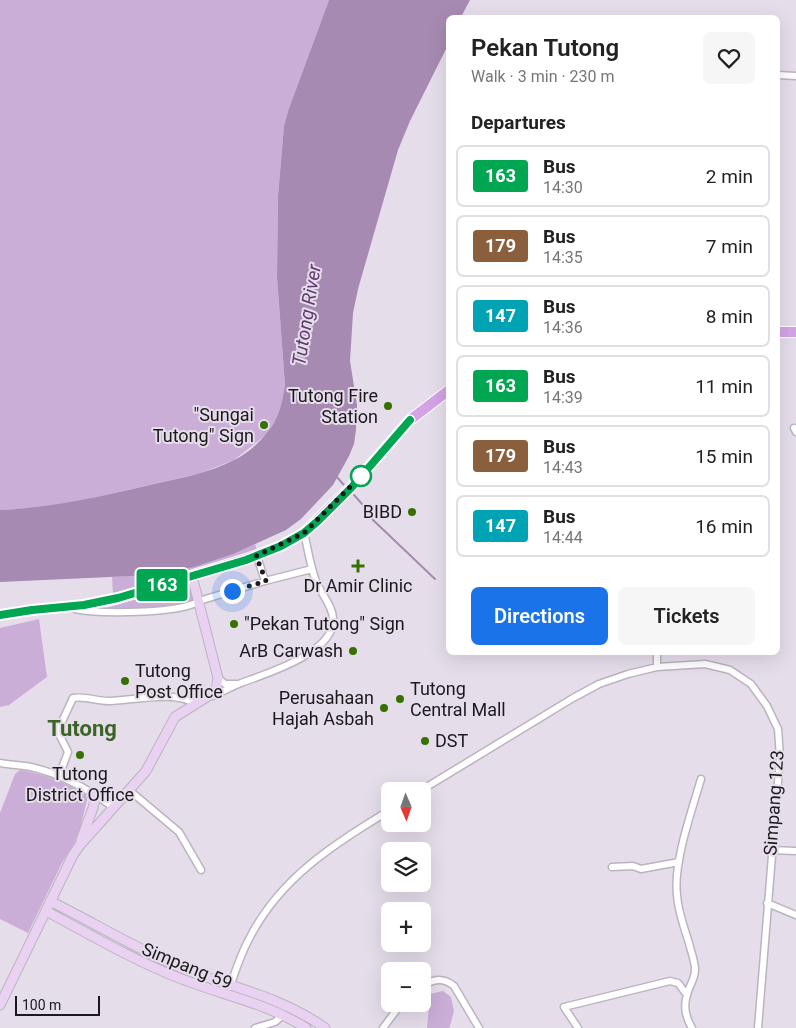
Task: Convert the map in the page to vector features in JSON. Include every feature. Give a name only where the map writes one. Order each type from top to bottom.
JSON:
[{"type":"main road","points":[[780,332],[796,332]]},
{"type":"main road","points":[[0,615],[118,598],[256,556],[304,533],[351,488],[410,420],[446,392]]},
{"type":"street","points":[[780,75],[796,76]]},
{"type":"street","points":[[80,845],[152,761],[176,717],[207,698],[293,664],[316,648],[331,632],[334,622],[333,614],[317,584],[304,533]]},
{"type":"street","points":[[256,556],[266,581]]},
{"type":"street","points":[[66,607],[81,610],[160,611],[192,606],[199,601],[312,569]]},
{"type":"street","points":[[192,576],[218,678],[216,691],[207,698]]},
{"type":"street","points":[[657,655],[657,667]]},
{"type":"street","name":"Simpang 123","points":[[431,784],[573,698],[599,684],[628,674],[657,667],[705,664],[730,670],[751,684],[767,706],[778,729],[780,757],[758,1028]]},
{"type":"street","points":[[218,678],[225,684],[239,684]]},
{"type":"street","points":[[59,776],[68,752],[59,734],[59,728],[74,698],[106,701],[157,696],[187,699],[195,705]]},
{"type":"street","points":[[0,762],[28,766],[59,776],[96,794],[114,807]]},
{"type":"street","points":[[692,1028],[686,1014],[687,995],[695,970],[694,960],[676,892],[679,862],[701,779]]},
{"type":"street","points":[[129,790],[179,832],[201,870]]},
{"type":"street","points":[[0,1004],[3,991],[80,845],[96,794]]},
{"type":"street","points":[[227,994],[248,940],[280,893],[328,848],[381,816]]},
{"type":"street","points":[[771,850],[796,851]]},
{"type":"street","points":[[612,867],[632,866],[641,869],[679,862]]},
{"type":"street","name":"Simpang 59","points":[[50,901],[182,968],[289,1006],[325,1028]]},
{"type":"street","points":[[767,904],[796,915]]},
{"type":"street","name":"Simpang 59","points":[[46,910],[177,978],[258,1004],[306,1028]]},
{"type":"street","points":[[431,981],[441,979],[448,981],[454,986],[479,1028]]},
{"type":"street","points":[[578,1028],[564,1007],[670,981],[678,983],[687,995]]},
{"type":"street","points":[[383,1028],[394,1012]]},
{"type":"street","points":[[255,1028],[275,1022],[283,1015]]},
{"type":"shaded area","points":[[0,0],[329,0],[284,126],[278,196],[277,277],[285,385],[282,403],[277,418],[267,434],[234,460],[201,473],[80,501],[34,508],[0,510]]},
{"type":"shaded area","points":[[255,544],[258,553],[113,596],[112,577],[149,574],[185,568],[220,558]]},
{"type":"shaded area","points":[[193,583],[198,602],[146,610],[106,608]]},
{"type":"shaded area","points":[[39,619],[47,677],[9,705],[0,707],[0,628]]},
{"type":"shaded area","points":[[20,770],[55,780],[88,796],[78,837],[62,863],[28,933],[0,919],[0,813],[15,774]]},
{"type":"shaded area","points":[[443,991],[451,997],[454,1011],[449,1028],[427,1028],[428,1012],[431,1012],[431,994]]},
{"type":"water","name":"Tutong River","points":[[329,0],[470,0],[462,15],[446,15],[446,49],[410,121],[398,150],[358,289],[353,313],[350,361],[357,405],[356,430],[354,444],[349,456],[333,485],[301,519],[286,530],[233,554],[194,567],[132,576],[0,582],[0,510],[39,507],[77,501],[205,472],[224,465],[247,452],[263,438],[274,423],[281,405],[285,385],[277,277],[278,196],[284,126]]},
{"type":"waterway","points":[[335,475],[344,485]]},
{"type":"waterway","points":[[354,495],[371,514],[372,519],[435,579]]},
{"type":"bus line","name":"163","points":[[0,615],[84,605],[118,598],[246,560],[281,546],[304,533],[319,520],[351,488],[410,420]]},
{"type":"place","name":"Tutong Fire Station","points":[[388,406]]},
{"type":"place","name":"\"Sungai Tutong\" Sign","points":[[264,425]]},
{"type":"place","name":"BIBD","points":[[412,512]]},
{"type":"place","name":"Dr Amir Clinic","points":[[358,566]]},
{"type":"place","name":"\"Pekan Tutong\" Sign","points":[[234,624]]},
{"type":"place","name":"ArB Carwash","points":[[353,651]]},
{"type":"place","name":"Tutong Post Office","points":[[125,681]]},
{"type":"place","name":"Tutong Central Mall","points":[[400,699]]},
{"type":"place","name":"Perusahaan Hajah Asbah","points":[[384,708]]},
{"type":"place","name":"DST","points":[[425,741]]},
{"type":"place","name":"Tutong District Office","points":[[80,755]]},
{"type":"district","name":"Tutong","points":[[82,728]]},
{"type":"route","points":[[232,591],[266,581],[256,556],[281,546],[304,533],[361,476]]}]
